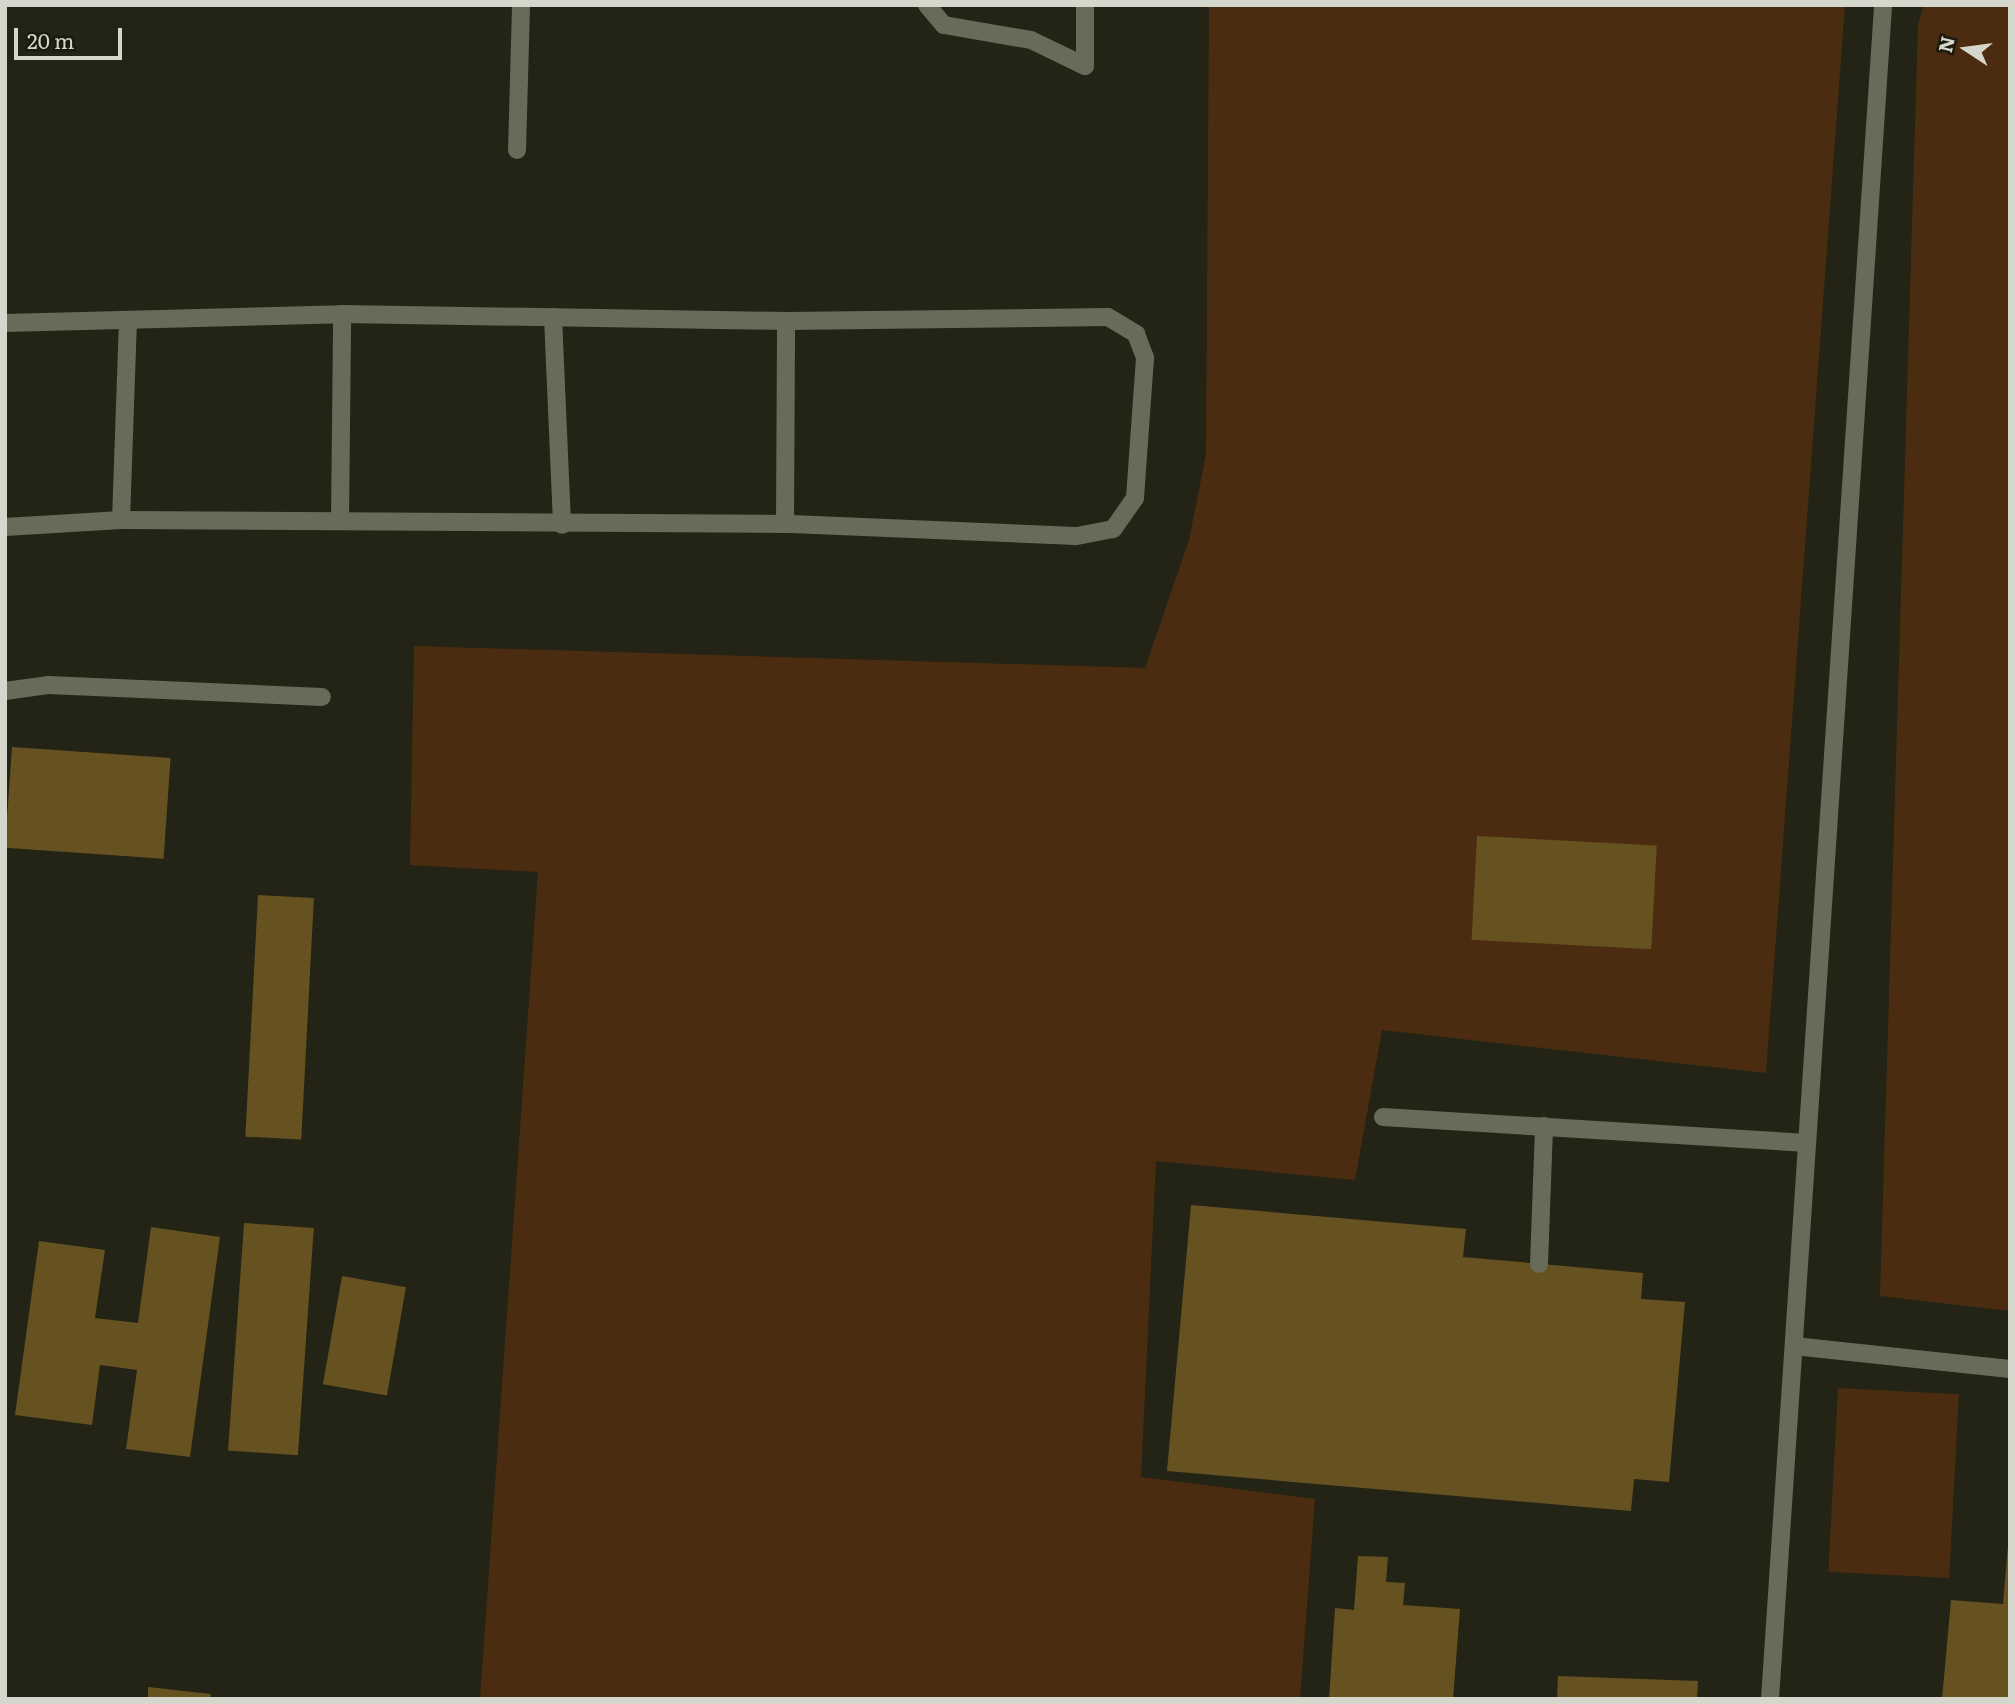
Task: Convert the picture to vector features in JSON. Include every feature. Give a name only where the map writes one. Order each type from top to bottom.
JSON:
[{"type":"street","points":[[517,150],[520,5]]},
{"type":"street","points":[[927,5],[944,24],[1031,40],[1085,66],[1085,5]]},
{"type":"street","points":[[1770,1699],[1883,5]]},
{"type":"street","points":[[340,521],[342,314]]},
{"type":"street","points":[[5,323],[342,314],[786,321],[1108,317],[1136,334],[1145,358],[1135,498],[1113,529],[1076,536],[785,524],[562,525],[121,520],[5,527]]},
{"type":"street","points":[[553,317],[562,525]]},
{"type":"street","points":[[121,520],[128,320]]},
{"type":"street","points":[[785,524],[786,321]]},
{"type":"street","points":[[5,691],[48,685],[322,698]]},
{"type":"street","points":[[1384,1117],[1807,1143]]},
{"type":"street","points":[[1539,1264],[1544,1126]]},
{"type":"street","points":[[1794,1346],[2010,1369]]},
{"type":"shaded area","points":[[1209,5],[1845,5],[1766,1073],[1382,1030],[1355,1180],[1156,1161],[1141,1477],[1315,1499],[1300,1699],[480,1699],[538,872],[410,865],[414,646],[1145,668],[1189,540],[1206,454]]},
{"type":"shaded area","points":[[1924,5],[2010,5],[2010,1311],[1880,1296],[1918,25]]},
{"type":"shaded area","points":[[1838,1388],[1959,1394],[1949,1578],[1828,1572]]},
{"type":"building","points":[[12,747],[171,758],[164,859],[5,848]]},
{"type":"building","points":[[1477,836],[1657,845],[1651,949],[1472,940]]},
{"type":"building","points":[[258,895],[314,898],[301,1140],[245,1137]]},
{"type":"building","points":[[1191,1205],[1466,1229],[1463,1257],[1643,1273],[1641,1299],[1685,1302],[1669,1482],[1634,1479],[1631,1511],[1167,1471]]},
{"type":"building","points":[[244,1223],[314,1228],[298,1455],[228,1450]]},
{"type":"building","points":[[151,1227],[220,1237],[190,1457],[126,1449],[137,1370],[100,1365],[92,1425],[15,1415],[39,1241],[105,1250],[95,1318],[138,1323]]},
{"type":"building","points":[[342,1276],[406,1287],[387,1396],[323,1384]]},
{"type":"building","points":[[2008,1545],[2010,1699],[1942,1699],[1951,1600],[2003,1604]]},
{"type":"building","points":[[1358,1556],[1388,1557],[1386,1582],[1405,1583],[1403,1605],[1460,1609],[1453,1699],[1329,1699],[1335,1608],[1354,1610]]},
{"type":"building","points":[[1558,1676],[1698,1681],[1697,1699],[1557,1699]]},
{"type":"building","points":[[148,1687],[211,1694],[210,1699],[148,1699]]}]
